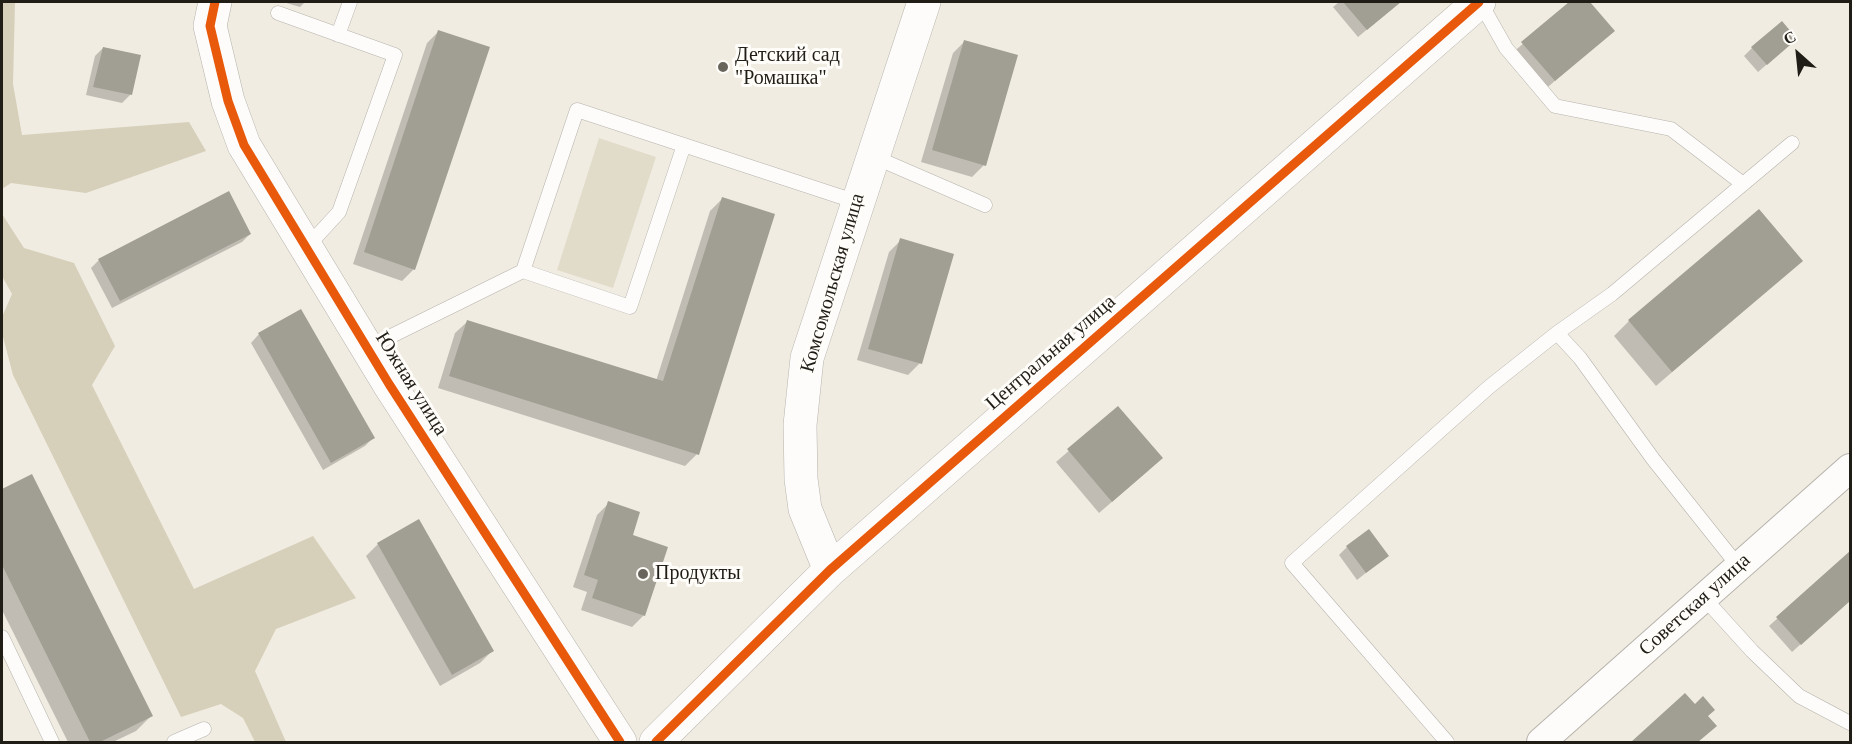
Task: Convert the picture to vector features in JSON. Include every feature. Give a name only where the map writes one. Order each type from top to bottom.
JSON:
[{"type":"street","name":"Комсомольская улица","points":[[831,570],[805,509],[801,480],[800,425],[807,358],[924,2]]},
{"type":"street","name":"Центральная улица","points":[[656,742],[831,570],[1480,2]]},
{"type":"street","name":"Южная улица","points":[[212,14],[228,100],[244,145],[305,250],[620,742]]},
{"type":"street","name":"Советская улица","points":[[1540,742],[1851,468]]},
{"type":"lane","points":[[338,34],[350,2]]},
{"type":"lane","points":[[1480,2],[1506,48],[1555,106],[1671,129],[1743,184]]},
{"type":"lane","points":[[278,13],[395,55],[339,212],[305,250]]},
{"type":"lane","points":[[523,271],[577,110],[857,202]]},
{"type":"lane","points":[[1447,742],[1292,563],[1489,387],[1557,333],[1612,294],[1792,143]]},
{"type":"lane","points":[[367,348],[523,271],[630,307],[684,145]]},
{"type":"lane","points":[[872,156],[985,205]]},
{"type":"lane","points":[[1557,333],[1580,358],[1678,492],[1739,567]]},
{"type":"lane","points":[[1704,598],[1752,651],[1798,696],[1851,723]]},
{"type":"lane","points":[[2,637],[52,742]]},
{"type":"lane","points":[[174,742],[204,729]]},
{"type":"shaded area","points":[[2,2],[15,2],[13,84],[22,135],[189,122],[206,151],[86,193],[11,183],[2,189]]},
{"type":"shaded area","points":[[599,138],[656,157],[613,288],[557,270]]},
{"type":"shaded area","points":[[2,214],[24,248],[74,263],[115,346],[92,385],[194,589],[313,536],[356,598],[276,629],[255,671],[286,742],[255,742],[243,718],[221,704],[181,717],[13,375],[2,333],[2,317],[12,294],[2,276]]},
{"type":"building","points":[[1343,2],[1401,2],[1367,30]]},
{"type":"building","points":[[1569,2],[1590,2],[1615,31],[1555,81],[1521,42]]},
{"type":"building","points":[[1782,21],[1797,39],[1767,65],[1751,47]]},
{"type":"building","points":[[438,30],[490,47],[415,270],[364,252]]},
{"type":"building","points":[[964,40],[1018,55],[986,166],[932,150]]},
{"type":"building","points":[[103,47],[141,55],[132,95],[93,87]]},
{"type":"building","points":[[229,191],[251,234],[120,301],[98,259]]},
{"type":"building","points":[[722,197],[775,214],[699,455],[449,376],[467,320],[663,381]]},
{"type":"building","points":[[1759,209],[1803,261],[1672,372],[1628,320]]},
{"type":"building","points":[[900,238],[954,254],[922,364],[868,349]]},
{"type":"building","points":[[301,309],[375,438],[331,463],[258,333]]},
{"type":"building","points":[[1118,406],[1163,458],[1112,502],[1067,449]]},
{"type":"building","points":[[32,474],[153,716],[100,742],[90,742],[2,565],[2,489]]},
{"type":"building","points":[[608,501],[640,512],[633,535],[668,547],[645,616],[592,598],[598,580],[584,575]]},
{"type":"building","points":[[419,519],[494,651],[452,675],[377,543]]},
{"type":"building","points":[[1369,529],[1389,556],[1366,573],[1346,546]]},
{"type":"building","points":[[1850,551],[1850,601],[1801,645],[1776,617]]},
{"type":"building","points":[[1685,693],[1695,704],[1703,696],[1715,710],[1708,716],[1717,726],[1698,742],[1631,742]]},
{"type":"cycle path","points":[[215,2],[210,26],[228,101],[244,145],[389,384],[620,742]]},
{"type":"cycle path","points":[[656,742],[830,570],[1479,2]]},
{"type":"place","name":"Детский сад \"Ромашка\"","points":[[723,67]]},
{"type":"place","name":"Продукты","points":[[643,574]]}]
